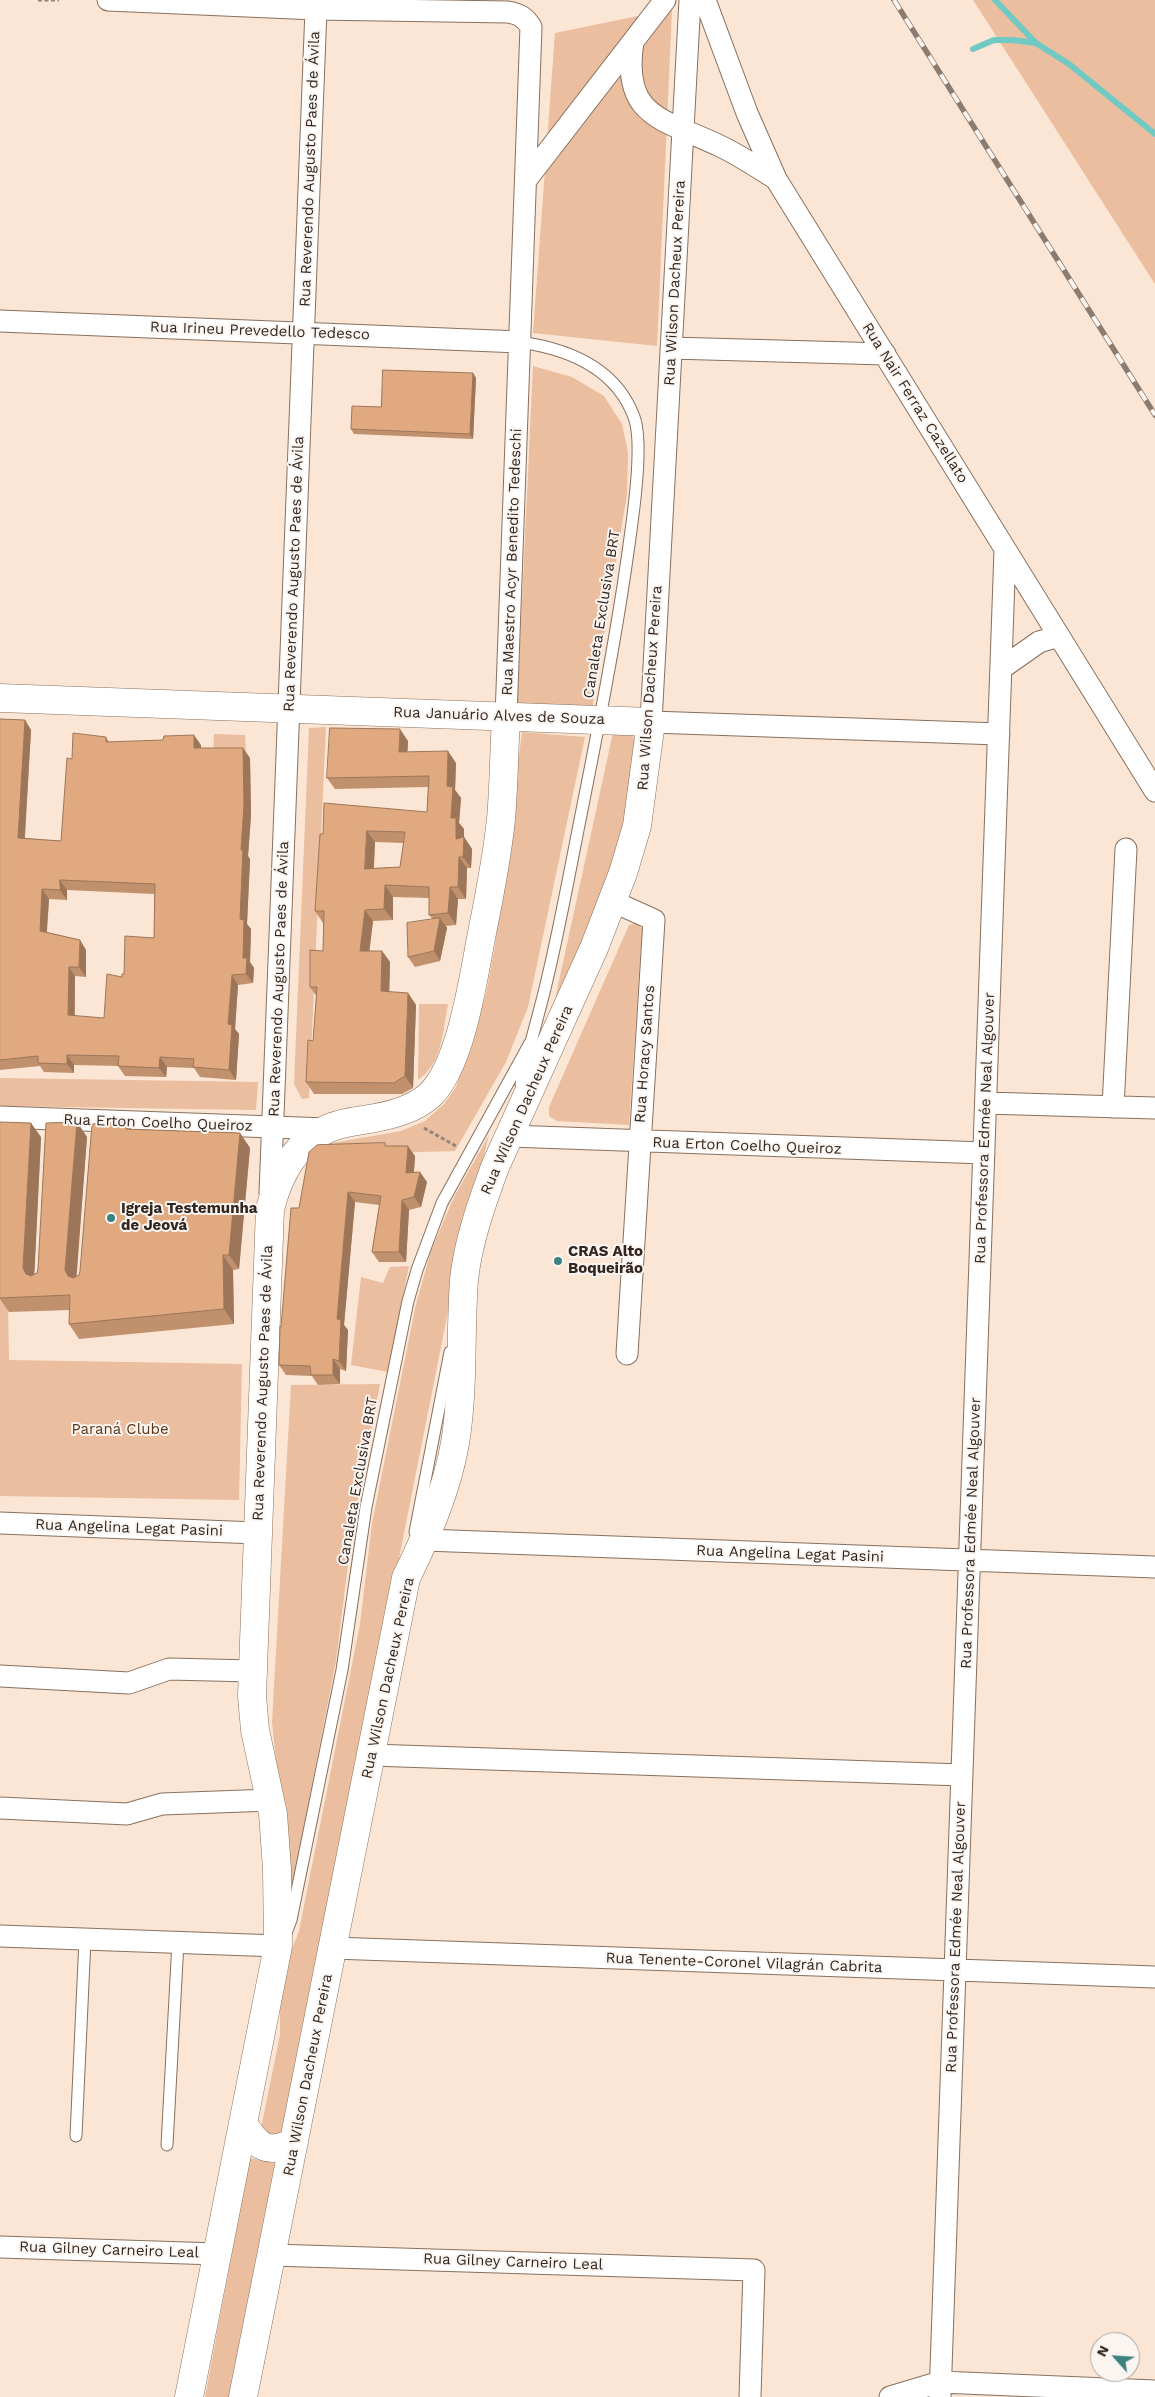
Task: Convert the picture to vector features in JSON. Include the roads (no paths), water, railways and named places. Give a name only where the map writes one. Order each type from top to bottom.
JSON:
[{"type":"main road","name":"Rua Januário Alves de Souza","points":[[0,698],[651,722]]},
{"type":"main road","name":"Rua Maestro Acyr Benedito Tedeschi","points":[[430,1094],[450,1064],[470,991],[498,841],[506,717]]},
{"type":"main road","name":"Rua Wilson Dacheux Pereira","points":[[243,2397],[406,1578],[424,1540],[449,1472],[455,1444],[461,1377],[464,1279],[482,1203],[495,1166],[590,956],[612,901],[637,826],[651,722]]},
{"type":"main road","name":"Rua Erton Coelho Queiroz","points":[[327,1129],[398,1113],[414,1106],[430,1094]]},
{"type":"main road","points":[[270,1209],[276,1186],[292,1158],[306,1143],[327,1129]]},
{"type":"main road","name":"Rua Reverendo Augusto Paes de Ávila","points":[[270,1209],[252,1671],[253,1712],[271,1800],[278,1869],[278,1946]]},
{"type":"main road","points":[[189,2397],[278,1946]]},
{"type":"main road","points":[[243,2124],[253,2140],[262,2147],[272,2149],[294,2142]]},
{"type":"street","points":[[108,0],[316,9]]},
{"type":"street","points":[[526,180],[666,0]]},
{"type":"street","name":"Rua Wilson Dacheux Pereira","points":[[651,722],[690,0]]},
{"type":"street","name":"Rua Nair Ferraz Cazellato","points":[[705,0],[747,113],[776,179],[1155,791]]},
{"type":"street","name":"Rua Maestro Acyr Benedito Tedeschi","points":[[316,9],[508,12],[527,20],[531,27],[506,717]]},
{"type":"street","name":"Rua Reverendo Augusto Paes de Ávila","points":[[270,1209],[316,9]]},
{"type":"street","points":[[633,42],[629,66],[631,83],[638,99],[652,113],[683,130],[733,153],[776,179]]},
{"type":"street","name":"Rua Irineu Prevedello Tedesco","points":[[0,321],[520,342]]},
{"type":"street","points":[[671,348],[884,354]]},
{"type":"street","name":"Rua Professora Edmée Neal Algouver","points":[[940,2389],[1005,550]]},
{"type":"street","points":[[1002,668],[1040,642],[1059,636]]},
{"type":"street","name":"Rua Januário Alves de Souza","points":[[651,722],[999,734]]},
{"type":"street","points":[[1113,1107],[1126,849]]},
{"type":"street","name":"Rua Horacy Santos","points":[[612,901],[654,920],[627,1354]]},
{"type":"street","points":[[986,1103],[1155,1108]]},
{"type":"street","name":"Rua Erton Coelho Queiroz","points":[[0,1117],[50,1124],[327,1129]]},
{"type":"street","name":"Rua Erton Coelho Queiroz","points":[[510,1136],[984,1153]]},
{"type":"street","name":"Rua Angelina Legat Pasini","points":[[0,1523],[257,1533]]},
{"type":"street","name":"Rua Angelina Legat Pasini","points":[[424,1540],[1155,1567]]},
{"type":"street","points":[[0,1676],[129,1683],[169,1669],[252,1671]]},
{"type":"street","points":[[371,1755],[962,1775]]},
{"type":"street","points":[[0,1808],[127,1814],[162,1804],[271,1800]]},
{"type":"street","points":[[0,1936],[278,1946]]},
{"type":"street","name":"Rua Tenente-Coronel Vilagrán Cabrita","points":[[333,1948],[1155,1978]]},
{"type":"street","name":"Rua Gilney Carneiro Leal","points":[[0,2247],[217,2254]]},
{"type":"street","name":"Rua Gilney Carneiro Leal","points":[[272,2255],[754,2270],[750,2397]]},
{"type":"street","points":[[890,2397],[940,2389],[1155,2391]]},
{"type":"lane","name":"Canaleta Exclusiva BRT","points":[[510,1136],[530,1043],[557,938],[600,720],[631,530],[638,451],[635,419],[621,390],[598,369],[568,353],[544,345],[520,342]]},
{"type":"lane","name":"Canaleta Exclusiva BRT","points":[[278,1946],[292,1920],[340,1680],[353,1606],[366,1507],[403,1320],[427,1240],[442,1203],[530,1043]]},
{"type":"lane","points":[[406,1578],[464,1279]]},
{"type":"lane","points":[[76,2136],[86,1939]]},
{"type":"lane","points":[[167,2144],[178,1942]]},
{"type":"waterway","points":[[995,0],[1035,42]]},
{"type":"waterway","points":[[973,49],[994,40],[1036,43],[1069,64],[1155,134]]},
{"type":"railway","points":[[894,0],[1155,415]]},
{"type":"place","name":"Igreja Testemunha de Jeová","points":[[111,1218]]},
{"type":"place","name":"CRAS Alto Boqueirão","points":[[558,1261]]},
{"type":"park label","name":"Paraná Clube","points":[[120,1430]]}]
